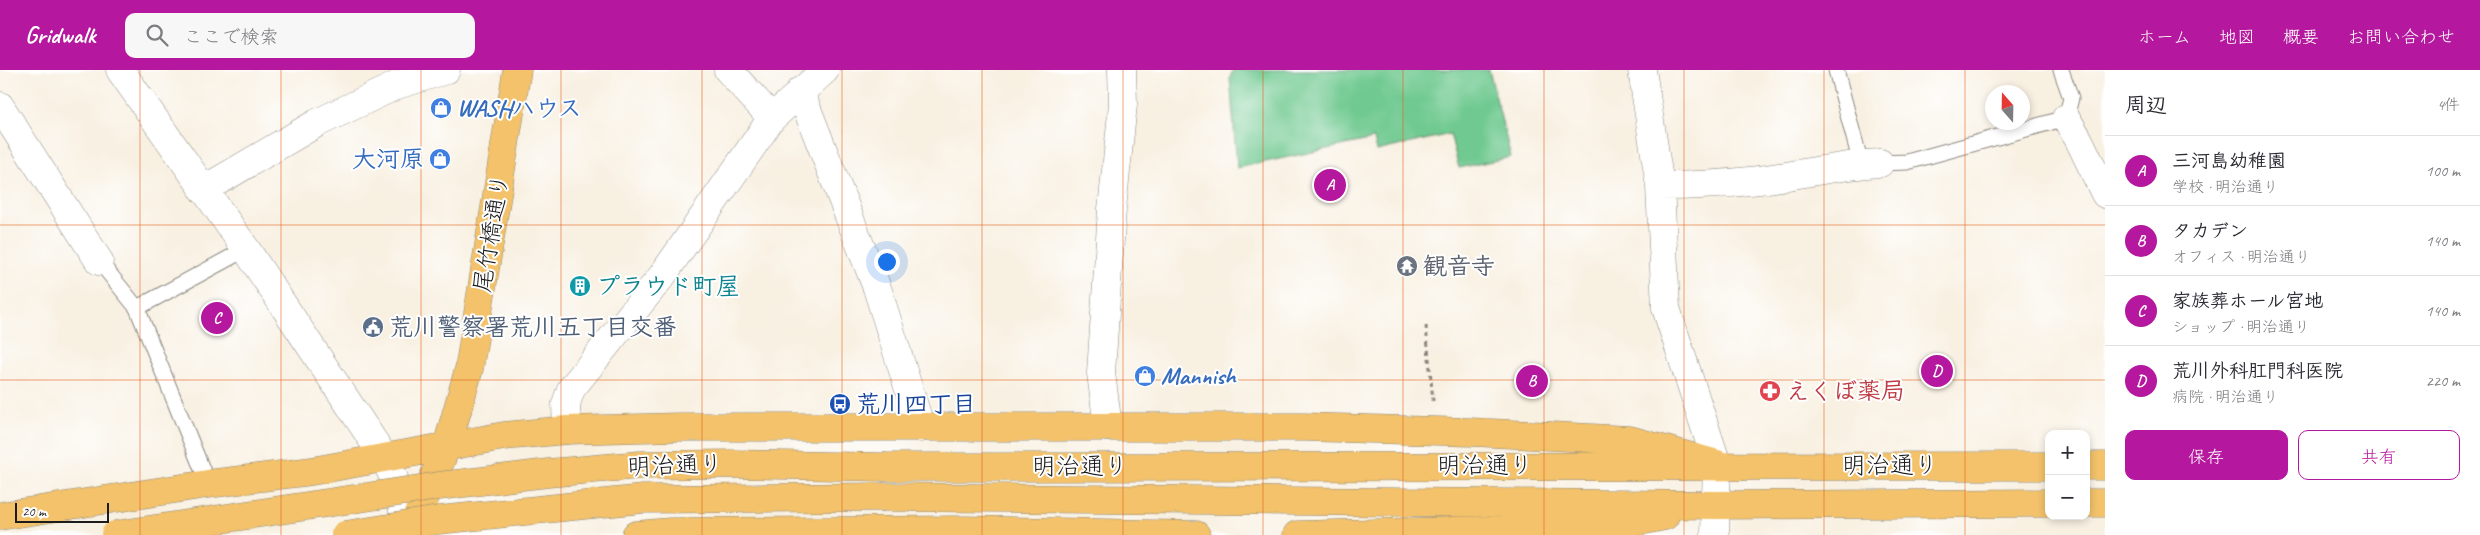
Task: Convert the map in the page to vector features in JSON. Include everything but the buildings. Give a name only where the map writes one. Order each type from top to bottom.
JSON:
[{"type":"main road","name":"尾竹橋通り","points":[[409,535],[447,446],[469,369],[517,70]]},
{"type":"main road","points":[[0,516],[208,484],[312,471],[504,436],[566,430],[679,427],[1304,427],[1630,440],[1718,464]]},
{"type":"main road","name":"明治通り","points":[[115,535],[440,486],[548,472],[640,465],[733,464],[886,467],[1718,464],[2045,466]]},
{"type":"main road","points":[[2090,466],[2105,466]]},
{"type":"main road","name":"明治通り","points":[[345,535],[478,516],[643,499],[884,497],[1716,505],[2045,503]]},
{"type":"main road","points":[[2090,503],[2105,503]]},
{"type":"main road","points":[[1298,535],[1611,527],[1716,505]]},
{"type":"main road","points":[[636,535],[670,532],[966,530],[1196,535]]},
{"type":"street","points":[[203,190],[317,123],[397,84],[446,70]]},
{"type":"street","points":[[728,70],[772,118]]},
{"type":"street","points":[[566,430],[566,404],[571,389],[662,276],[772,118],[825,70]]},
{"type":"street","points":[[1108,427],[1101,373],[1112,209],[1123,104],[1122,70]]},
{"type":"street","points":[[1642,70],[1660,186],[1666,308],[1718,464],[1715,535]]},
{"type":"street","points":[[129,73],[203,190],[246,249],[384,457],[399,487],[405,519],[402,535]]},
{"type":"street","points":[[800,91],[877,288],[921,428]]},
{"type":"street","points":[[0,106],[99,262]]},
{"type":"street","points":[[2066,118],[2079,140],[2105,194]]},
{"type":"street","points":[[1660,186],[1714,185],[1871,163]]},
{"type":"lane","points":[[1836,70],[1871,163],[1907,162],[2066,118],[2071,98],[2061,70]]},
{"type":"lane","points":[[137,308],[246,249]]},
{"type":"lane","points":[[99,262],[137,308],[208,484]]},
{"type":"path","points":[[1426,326],[1434,407]]},
{"type":"green space","points":[[1233,70],[1489,70],[1511,157],[1459,168],[1450,134],[1377,151],[1374,139],[1237,168],[1230,78]]},
{"type":"place","name":"WASHハウス","points":[[441,108]]},
{"type":"place","name":"大河原","points":[[440,159]]},
{"type":"place","name":"三河島幼稚園","points":[[1330,185]]},
{"type":"place","name":"観音寺","points":[[1407,266]]},
{"type":"place","name":"プラウド町屋","points":[[580,286]]},
{"type":"place","name":"家族葬ホール宮地","points":[[217,318]]},
{"type":"place","name":"荒川警察署荒川五丁目交番","points":[[373,327]]},
{"type":"place","name":"荒川外科肛門科医院","points":[[1937,371]]},
{"type":"place","name":"Mannish","points":[[1145,376]]},
{"type":"place","name":"タカデン","points":[[1532,381]]},
{"type":"place","name":"えくぼ薬局","points":[[1770,391]]},
{"type":"place","name":"荒川四丁目","points":[[840,404]]}]
